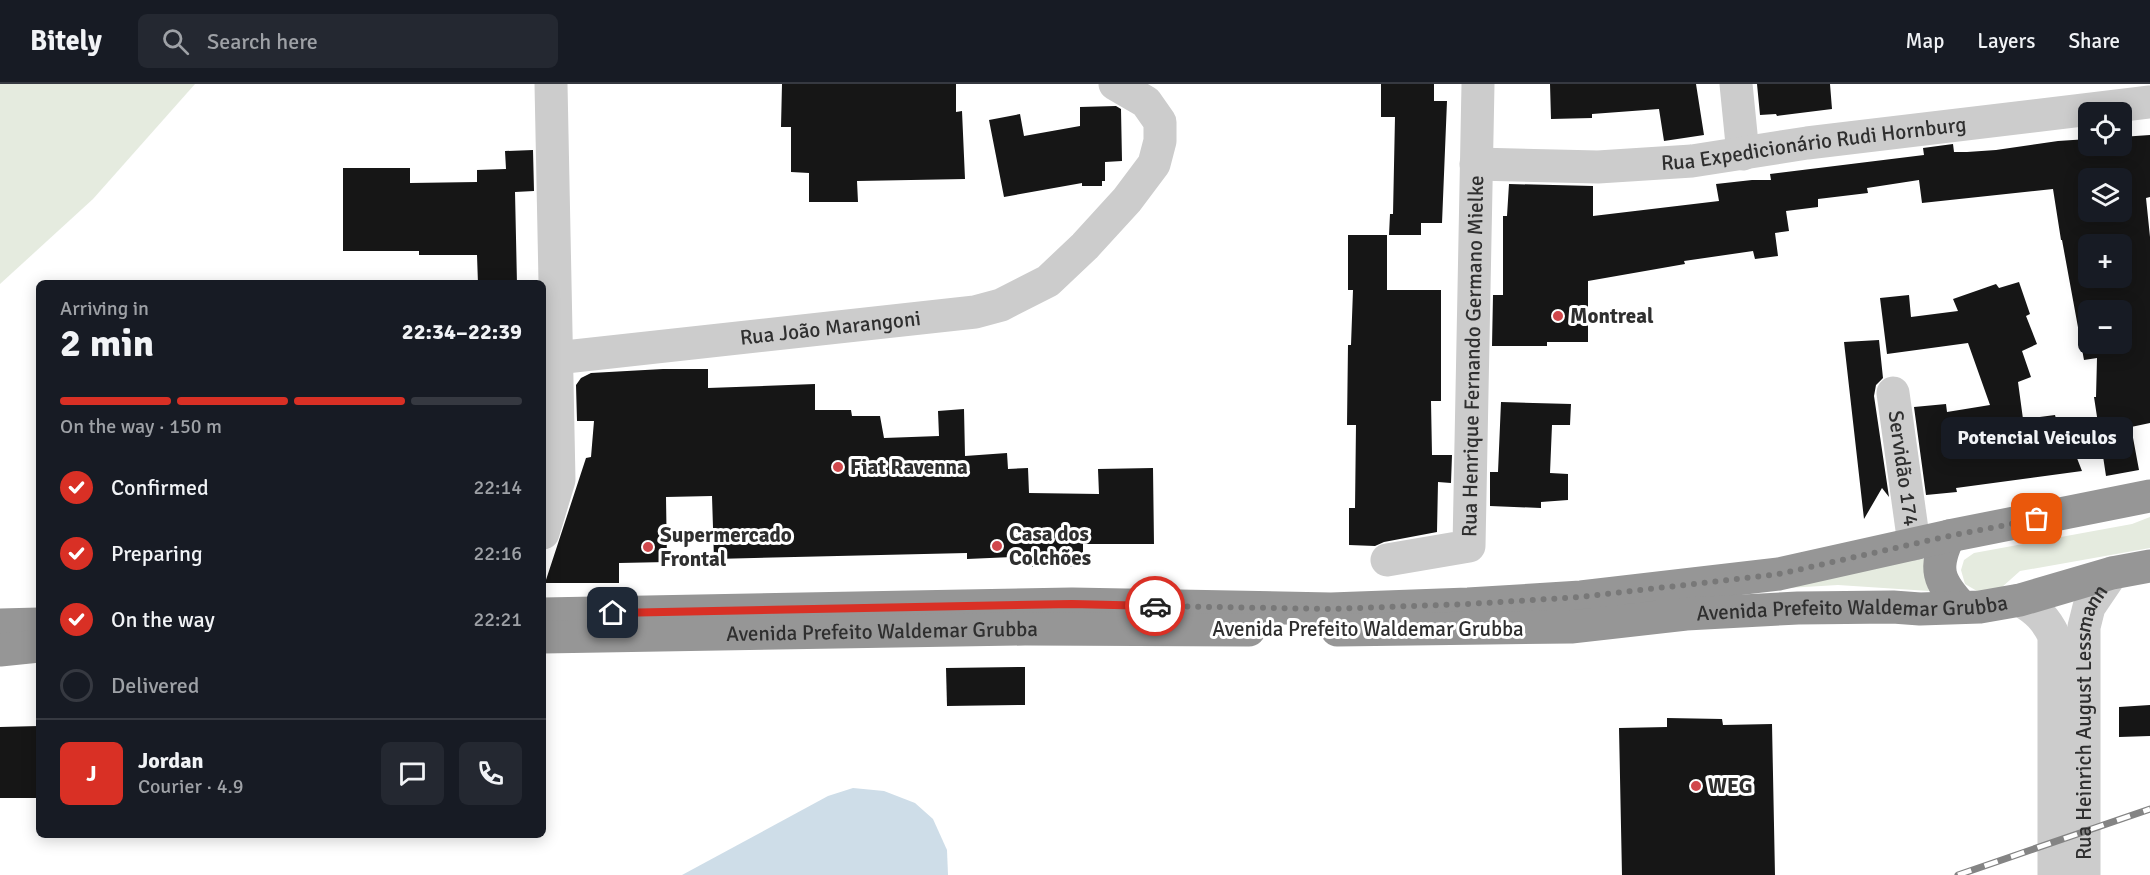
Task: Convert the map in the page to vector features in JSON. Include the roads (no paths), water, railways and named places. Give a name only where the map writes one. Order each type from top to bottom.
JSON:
[{"type":"highway","name":"Avenida Prefeito Waldemar Grubba","points":[[546,614],[1072,604],[1331,609],[1581,597],[1779,574],[1949,536],[2150,496]]},
{"type":"highway","points":[[1949,536],[1941,551],[1940,576],[1945,589],[1962,607]]},
{"type":"highway","name":"Avenida Prefeito Waldemar Grubba","points":[[546,637],[1025,629],[1390,631],[1571,627],[1686,614],[1798,608],[1962,607],[2020,600],[2112,573],[2150,566]]},
{"type":"highway","points":[[0,625],[36,624]]},
{"type":"highway","points":[[0,650],[36,646]]},
{"type":"street","points":[[546,523],[559,480],[551,84]]},
{"type":"street","name":"Rua João Marangoni","points":[[556,358],[975,312],[1001,305],[1048,281],[1127,201],[1154,164],[1160,141],[1160,122],[1146,102],[1115,84]]},
{"type":"street","name":"Rua Henrique Fernando Germano Mielke","points":[[1387,560],[1469,546],[1478,84]]},
{"type":"street","points":[[1736,84],[1743,154]]},
{"type":"street","name":"Rua Expedicionário Rudi Hornburg","points":[[1476,164],[1598,167],[1683,162],[1819,142],[2150,102]]},
{"type":"street","name":"Servidão 174","points":[[1893,393],[1914,544]]},
{"type":"street","name":"Rua Heinrich August Lessmann","points":[[2084,875],[2084,627],[2089,606],[2112,573]]},
{"type":"street","name":"Rua Heinrich August Lessmann","points":[[2020,600],[2035,608],[2046,620],[2054,636],[2054,875]]},
{"type":"railway","points":[[1958,875],[2150,809]]},
{"type":"place","name":"Montreal","points":[[1558,316]]},
{"type":"place","name":"Fiat Ravenna","points":[[838,467]]},
{"type":"place","name":"Potencial Veiculos","points":[[2037,519]]},
{"type":"place","name":"Casa dos Colchões","points":[[997,546]]},
{"type":"place","name":"Supermercado Frontal","points":[[648,547]]},
{"type":"place","name":"WEG","points":[[1696,786]]}]
